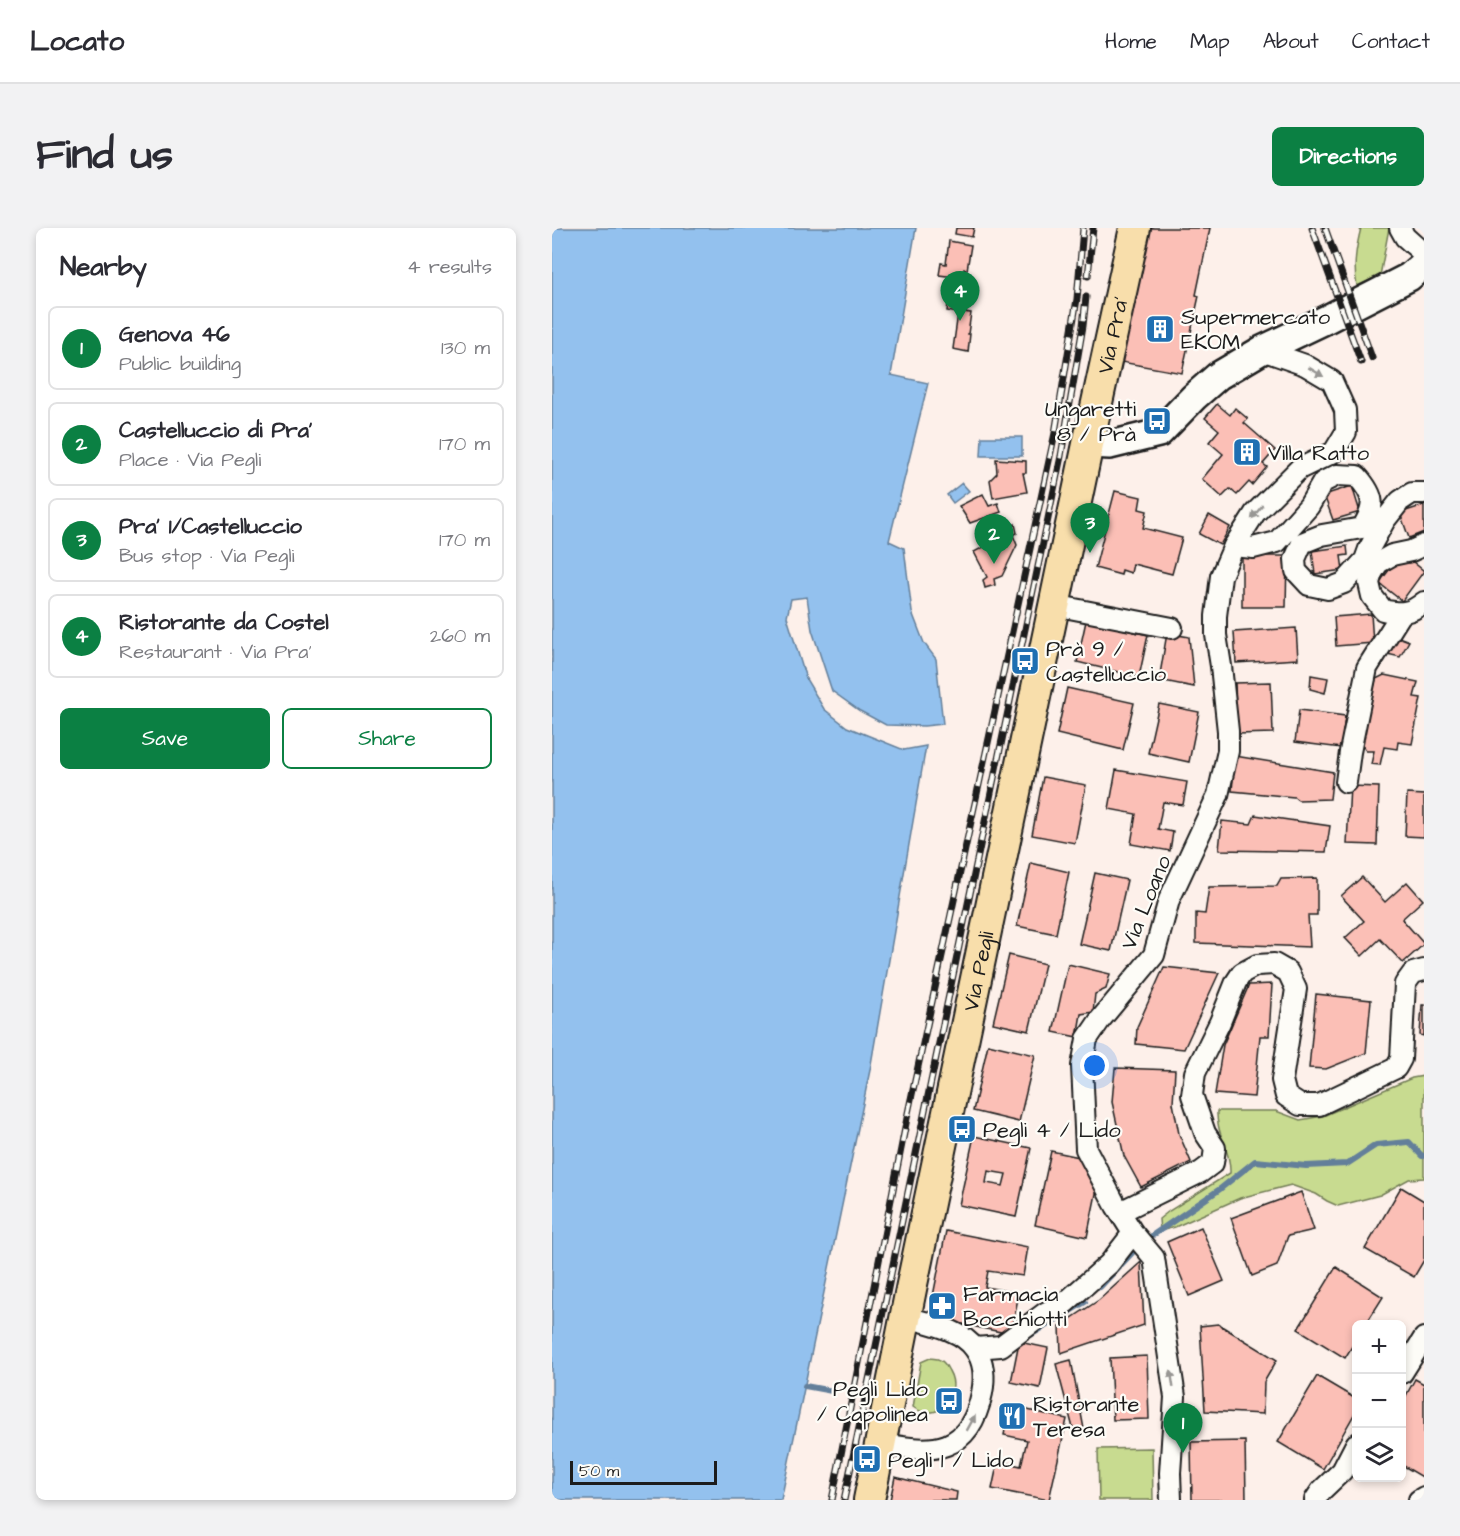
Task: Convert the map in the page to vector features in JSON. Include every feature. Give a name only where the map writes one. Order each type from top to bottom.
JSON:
[{"type":"main road","name":"Via Pra'","points":[[1088,444],[1135,228]]},
{"type":"main road","name":"Via Pegli","points":[[869,1500],[1088,444]]},
{"type":"street","points":[[1088,444],[1110,446],[1159,433],[1218,376],[1262,350],[1409,277],[1422,256],[1400,228]]},
{"type":"street","name":"Via Loano","points":[[1171,1500],[1170,1473],[1175,1397],[1154,1258],[1133,1233],[1086,1149],[1082,1066],[1087,1039],[1100,1020],[1155,955],[1169,900],[1218,795],[1228,751],[1228,731],[1216,635],[1221,576],[1234,546],[1255,513],[1299,468],[1334,452],[1346,432],[1345,410],[1332,381],[1305,365],[1262,350]]},
{"type":"street","points":[[1234,546],[1253,548],[1277,542],[1310,506],[1323,482],[1337,475],[1357,476],[1371,496],[1371,514],[1362,528],[1322,535],[1302,543],[1294,559],[1296,571],[1309,585],[1328,589],[1344,583],[1365,560],[1385,520],[1400,501],[1412,493],[1424,493]]},
{"type":"street","points":[[1401,614],[1383,610],[1372,596],[1369,583],[1372,573],[1378,563],[1392,555],[1411,551],[1424,545]]},
{"type":"street","points":[[1346,782],[1367,668],[1401,614],[1424,602]]},
{"type":"street","points":[[1054,605],[1172,628]]},
{"type":"street","points":[[1120,1212],[1201,1172],[1213,1163],[1215,1148],[1205,1132],[1192,1095],[1195,1073],[1242,973],[1257,965],[1274,964],[1288,972],[1296,989],[1282,1080],[1286,1096],[1300,1105],[1319,1105],[1396,1068],[1401,1059],[1405,984],[1413,973],[1424,970]]},
{"type":"street","points":[[975,1348],[1001,1346],[1045,1313],[1065,1304],[1109,1264],[1133,1233]]},
{"type":"street","points":[[881,1443],[903,1448],[925,1449],[954,1443],[965,1433],[980,1403],[983,1365],[975,1348],[963,1337],[947,1329],[906,1317]]},
{"type":"street","points":[[1412,1365],[1424,1338]]},
{"type":"street","points":[[1315,1500],[1342,1471],[1352,1452]]},
{"type":"street","points":[[1419,1500],[1424,1497]]},
{"type":"green space","points":[[1361,228],[1389,228],[1380,276],[1357,286],[1355,271]]},
{"type":"green space","points":[[1424,1076],[1424,1178],[1409,1179],[1380,1195],[1338,1206],[1316,1194],[1291,1185],[1240,1198],[1175,1227],[1160,1231],[1159,1219],[1230,1173],[1230,1165],[1217,1120],[1217,1111],[1276,1111],[1300,1120],[1323,1116],[1412,1078]]},
{"type":"green space","points":[[930,1358],[939,1359],[945,1364],[953,1389],[950,1398],[939,1410],[922,1412],[913,1407],[921,1362]]},
{"type":"green space","points":[[1152,1448],[1153,1500],[1099,1500],[1098,1449]]},
{"type":"water","points":[[552,228],[916,228],[891,375],[928,383],[889,541],[904,548],[912,612],[924,643],[936,659],[943,724],[886,725],[860,711],[832,691],[812,630],[807,597],[791,599],[787,617],[806,679],[824,709],[847,727],[904,750],[926,746],[870,1070],[781,1500],[552,1500]]},
{"type":"water","points":[[982,437],[1022,437],[1022,456],[981,456]]},
{"type":"water","points":[[962,483],[969,491],[953,503],[947,495]]},
{"type":"building","points":[[956,228],[974,228],[972,237],[955,234]]},
{"type":"building","name":"Supermercato EKOM","points":[[1150,228],[1210,228],[1196,295],[1199,296],[1182,373],[1121,362]]},
{"type":"building","points":[[949,241],[971,245],[967,270],[964,269],[963,278],[939,275],[941,263],[946,264]]},
{"type":"building","points":[[950,291],[966,293],[963,312],[971,313],[968,352],[953,349],[958,313],[947,311]]},
{"type":"building","name":"Villa Ratto","points":[[1217,404],[1230,415],[1235,408],[1248,419],[1244,423],[1275,450],[1263,464],[1267,467],[1252,485],[1249,482],[1237,495],[1230,489],[1222,497],[1202,479],[1223,454],[1209,442],[1219,430],[1205,418]]},
{"type":"building","points":[[996,459],[1026,461],[1026,473],[1023,473],[1027,492],[993,498],[990,480],[997,473]]},
{"type":"building","points":[[1352,486],[1360,512],[1333,520],[1324,495]]},
{"type":"building","points":[[1115,491],[1141,497],[1139,509],[1147,511],[1143,528],[1182,538],[1172,574],[1133,564],[1131,573],[1122,570],[1121,575],[1095,568]]},
{"type":"building","points":[[983,494],[989,506],[998,503],[1001,512],[970,523],[959,506]]},
{"type":"building","points":[[1424,505],[1424,532],[1409,538],[1400,513]]},
{"type":"building","points":[[1209,515],[1230,527],[1220,545],[1199,534]]},
{"type":"building","points":[[1015,524],[1017,533],[1013,535],[1017,545],[1002,576],[994,579],[995,585],[985,588],[983,580],[987,577],[974,552],[1008,534],[1008,528]]},
{"type":"building","points":[[1347,546],[1348,555],[1341,556],[1343,570],[1315,574],[1312,551]]},
{"type":"building","points":[[1242,556],[1287,556],[1286,607],[1242,607]]},
{"type":"building","points":[[1413,562],[1424,571],[1402,601],[1379,583],[1393,565]]},
{"type":"building","points":[[1371,614],[1373,643],[1336,646],[1334,617]]},
{"type":"building","points":[[1086,621],[1148,635],[1139,677],[1077,662]]},
{"type":"building","points":[[1296,628],[1298,659],[1236,663],[1234,632]]},
{"type":"building","points":[[1167,633],[1189,637],[1194,687],[1159,680]]},
{"type":"building","points":[[1393,635],[1409,641],[1400,657],[1383,653]]},
{"type":"building","points":[[1311,675],[1328,678],[1325,693],[1310,689]]},
{"type":"building","points":[[1384,675],[1418,682],[1414,697],[1421,698],[1412,744],[1398,742],[1397,749],[1384,747],[1380,765],[1371,764],[1374,751],[1366,751],[1361,743],[1376,679]]},
{"type":"building","points":[[1271,682],[1273,733],[1237,734],[1235,683]]},
{"type":"building","points":[[1067,688],[1134,703],[1123,750],[1057,734]]},
{"type":"building","points":[[1159,704],[1199,712],[1189,762],[1148,753]]},
{"type":"building","points":[[1299,710],[1345,716],[1341,748],[1295,742]]},
{"type":"building","points":[[1235,756],[1333,772],[1330,799],[1298,800],[1294,797],[1232,791]]},
{"type":"building","points":[[1116,770],[1187,782],[1183,805],[1163,802],[1158,829],[1173,832],[1170,851],[1131,844],[1136,814],[1109,809]]},
{"type":"building","points":[[1043,777],[1086,785],[1075,843],[1032,835]]},
{"type":"building","points":[[1350,786],[1379,787],[1377,845],[1347,844]]},
{"type":"building","points":[[1407,794],[1424,795],[1424,837],[1405,836]]},
{"type":"building","points":[[1255,815],[1330,826],[1326,852],[1219,850],[1222,821],[1251,824]]},
{"type":"building","points":[[1031,863],[1069,872],[1056,934],[1017,926]]},
{"type":"building","points":[[1095,873],[1127,880],[1111,951],[1079,944]]},
{"type":"building","points":[[1362,877],[1385,902],[1407,882],[1423,900],[1402,919],[1424,944],[1403,963],[1380,939],[1362,956],[1345,938],[1364,921],[1341,896]]},
{"type":"building","points":[[1317,878],[1317,915],[1308,915],[1310,947],[1196,943],[1196,913],[1205,914],[1209,887],[1277,886],[1281,879]]},
{"type":"building","points":[[1009,955],[1045,964],[1029,1031],[993,1023]]},
{"type":"building","points":[[1068,964],[1110,974],[1106,989],[1095,994],[1093,1012],[1081,1014],[1077,1037],[1053,1032]]},
{"type":"building","points":[[1164,967],[1219,973],[1184,1049],[1136,1044],[1137,1027]]},
{"type":"building","points":[[1272,984],[1269,1036],[1260,1036],[1254,1097],[1215,1094],[1223,1045],[1249,985]]},
{"type":"building","points":[[1316,994],[1371,1000],[1366,1053],[1326,1069],[1309,1068]]},
{"type":"building","points":[[1422,1005],[1424,1005],[1424,1036],[1420,1035]]},
{"type":"building","points":[[988,1044],[1035,1055],[1019,1122],[973,1111]]},
{"type":"building","points":[[1115,1068],[1175,1070],[1173,1103],[1179,1134],[1191,1162],[1141,1187],[1124,1156],[1112,1102]]},
{"type":"building","points":[[974,1136],[1031,1148],[1016,1217],[959,1205]],"holes":[[[988,1171],[1006,1174],[1003,1186],[986,1183]]]},
{"type":"building","points":[[1051,1151],[1079,1157],[1097,1189],[1087,1237],[1035,1225]]},
{"type":"building","points":[[1401,1187],[1424,1201],[1424,1260],[1414,1277],[1365,1249]]},
{"type":"building","points":[[1301,1192],[1314,1230],[1288,1236],[1277,1266],[1252,1276],[1231,1218]]},
{"type":"building","points":[[1201,1227],[1224,1281],[1189,1296],[1167,1242]]},
{"type":"building","points":[[946,1231],[1028,1247],[1023,1276],[988,1271],[985,1287],[1019,1293],[1011,1334],[947,1321],[934,1313],[933,1296]]},
{"type":"building","points":[[1141,1262],[1144,1325],[1061,1353],[1060,1326],[1099,1300]]},
{"type":"building","points":[[1336,1267],[1383,1297],[1369,1320],[1352,1320],[1352,1347],[1345,1358],[1298,1329]]},
{"type":"building","points":[[1218,1324],[1277,1360],[1264,1382],[1263,1414],[1205,1411],[1200,1326]]},
{"type":"building","points":[[1019,1342],[1048,1348],[1040,1388],[1011,1382]]},
{"type":"building","points":[[1147,1356],[1149,1419],[1113,1420],[1110,1358]]},
{"type":"building","points":[[1071,1360],[1084,1429],[1073,1428],[1056,1364]]},
{"type":"building","points":[[1317,1376],[1352,1397],[1352,1418],[1323,1469],[1278,1442]]},
{"type":"building","points":[[1415,1379],[1424,1384],[1424,1478],[1406,1467],[1406,1396]]},
{"type":"building","points":[[1010,1406],[1067,1419],[1049,1500],[992,1489],[998,1461],[1021,1466],[1027,1440],[1004,1435]]},
{"type":"building","points":[[1245,1441],[1246,1500],[1192,1500],[1191,1442]]},
{"type":"building","points":[[895,1477],[957,1492],[956,1500],[890,1500]]},
{"type":"waterway","points":[[1153,1235],[1220,1189],[1255,1161],[1306,1166],[1347,1164],[1376,1145],[1409,1142],[1424,1156]]},
{"type":"waterway","points":[[1100,1287],[1132,1253]]},
{"type":"waterway","points":[[1029,1336],[1085,1302]]},
{"type":"waterway","points":[[805,1386],[832,1391]]},
{"type":"railway","points":[[832,1500],[908,1113],[1055,433],[1077,299],[1083,228]]},
{"type":"railway","points":[[1088,276],[1093,228]]},
{"type":"railway","points":[[1312,228],[1361,362]]},
{"type":"railway","points":[[1325,228],[1372,358]]},
{"type":"railway","points":[[844,1500],[1061,456],[1086,297]]},
{"type":"place","name":"Ristorante da Costel","points":[[960,321]]},
{"type":"place","name":"Supermercato EKOM","points":[[1160,329]]},
{"type":"place","name":"Ungaretti 8 / Prà","points":[[1157,421]]},
{"type":"place","name":"Villa Ratto","points":[[1247,452]]},
{"type":"place","name":"Pra' 1/Castelluccio","points":[[1090,553]]},
{"type":"place","name":"Castelluccio di Pra'","points":[[994,564]]},
{"type":"place","name":"Prà 9 / Castelluccio","points":[[1025,661]]},
{"type":"place","name":"Pegli 4 / Lido","points":[[962,1129]]},
{"type":"place","name":"Farmacia Bocchiotti","points":[[942,1306]]},
{"type":"place","name":"Pegli Lido / Capolinea","points":[[949,1401]]},
{"type":"place","name":"Ristorante Teresa","points":[[1012,1416]]},
{"type":"place","name":"Genova 46","points":[[1183,1453]]},
{"type":"place","name":"Pegli 1 / Lido","points":[[867,1459]]}]
